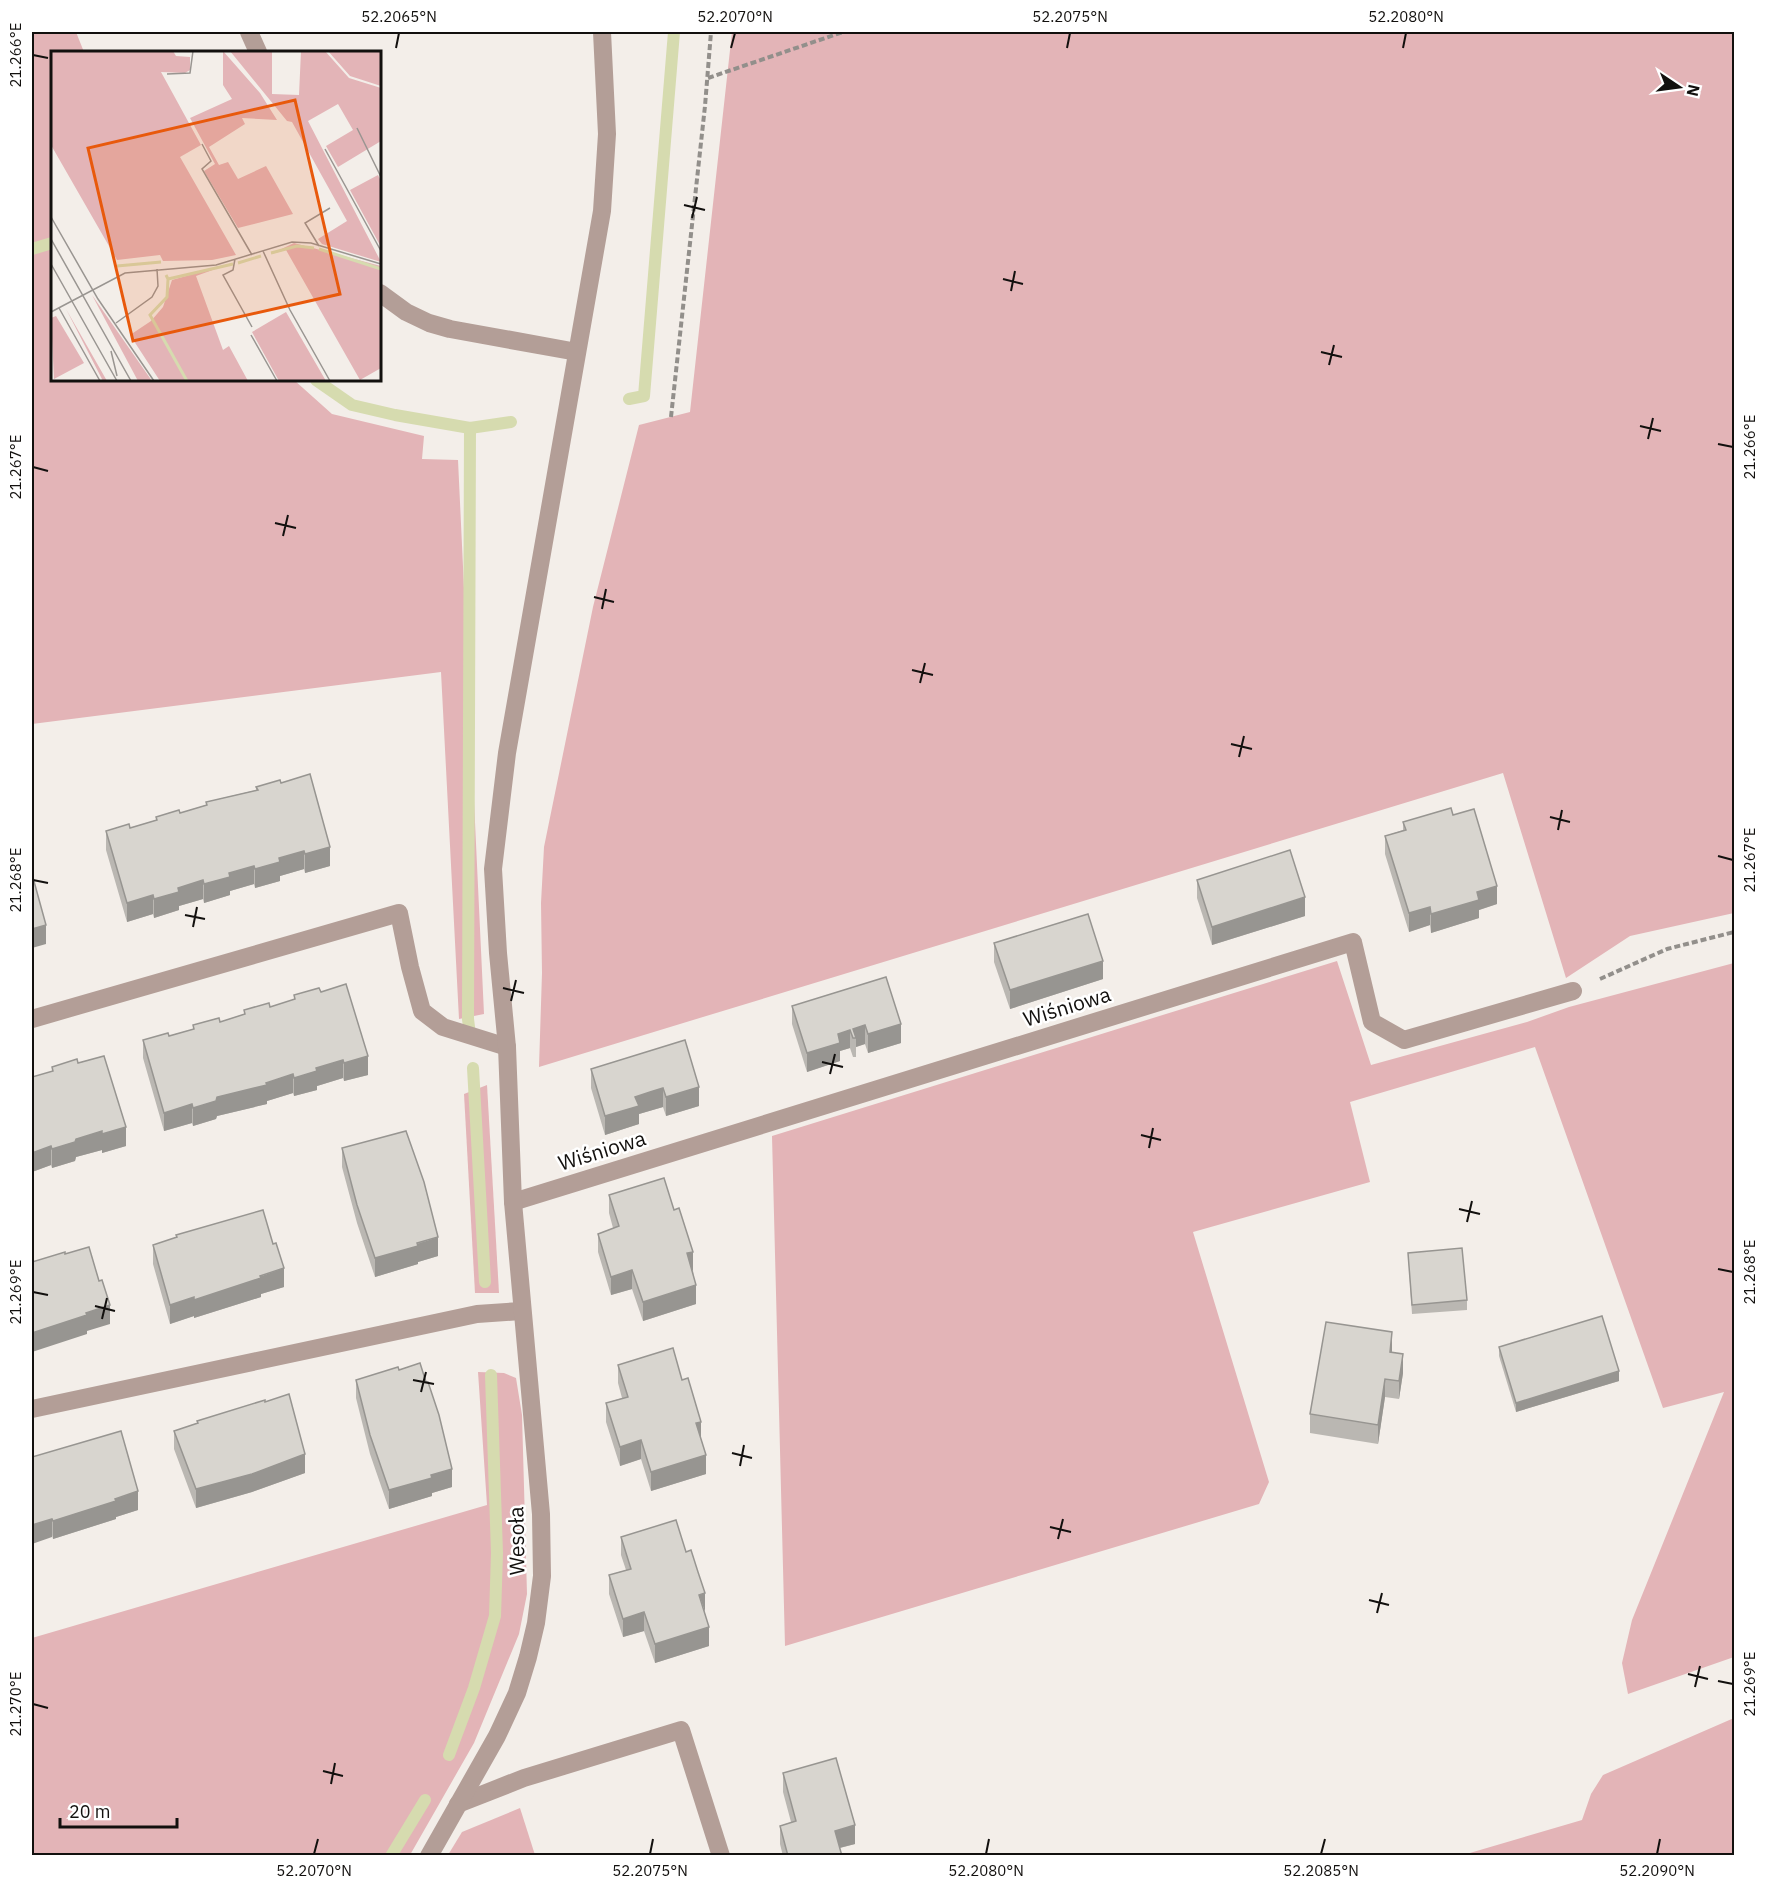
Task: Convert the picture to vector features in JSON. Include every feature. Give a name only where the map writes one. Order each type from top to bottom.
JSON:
[{"type":"street","points":[[249,32],[258,51]]},
{"type":"street","name":"Wesoła","points":[[429,1856],[497,1736],[517,1693],[536,1623],[542,1576],[541,1514],[513,1202],[507,1047],[498,953],[494,869],[507,753],[602,211],[607,134],[602,32]]},
{"type":"street","points":[[381,294],[406,312],[429,323],[473,334],[577,352]]},
{"type":"street","points":[[32,1019],[399,913],[410,968],[422,1011],[443,1027],[507,1047]]},
{"type":"street","name":"Wiśniowa","points":[[513,1202],[1353,942],[1372,1022],[1404,1040],[1573,991]]},
{"type":"street","points":[[32,1409],[477,1314],[521,1311]]},
{"type":"street","points":[[458,1804],[524,1778],[681,1730],[721,1856]]},
{"type":"path","points":[[671,417],[711,32]]},
{"type":"path","points":[[708,78],[843,32]]},
{"type":"path","points":[[1573,991],[1667,949],[1734,932]]},
{"type":"shaded area","points":[[32,32],[76,32],[84,51],[51,51],[51,381],[295,381],[332,414],[424,436],[422,459],[458,460],[484,1014],[459,1019],[441,672],[32,724]]},
{"type":"shaded area","points":[[732,32],[1734,32],[1734,913],[1630,936],[1566,978],[1503,773],[539,1067],[544,847],[593,607],[639,425],[690,412]]},
{"type":"shaded area","points":[[1337,961],[1371,1065],[1527,1022],[1569,1007],[1734,963],[1734,1657],[1628,1694],[1622,1663],[1632,1620],[1724,1392],[1663,1408],[1535,1047],[1350,1102],[1370,1182],[1193,1232],[1269,1482],[1259,1504],[785,1646],[772,1136]]},
{"type":"shaded area","points":[[487,1085],[499,1293],[475,1293],[464,1094]]},
{"type":"shaded area","points":[[478,1372],[504,1373],[516,1378],[522,1415],[527,1594],[519,1634],[474,1743],[410,1855],[32,1855],[32,1638],[487,1505]]},
{"type":"shaded area","points":[[1734,1718],[1734,1855],[1463,1855],[1582,1820],[1591,1794],[1603,1775]]},
{"type":"shaded area","points":[[520,1808],[535,1855],[448,1855],[462,1832]]},
{"type":"building","points":[[310,774],[330,847],[279,858],[280,862],[229,873],[230,877],[204,884],[203,880],[178,888],[179,892],[154,899],[153,895],[127,903],[106,831],[129,824],[130,828],[157,820],[156,817],[179,810],[180,813],[207,805],[206,802],[258,790],[256,787],[280,780],[281,783]]},
{"type":"building","points":[[1451,808],[1453,815],[1474,809],[1497,886],[1477,892],[1479,900],[1431,914],[1430,907],[1409,913],[1385,836],[1406,830],[1403,822]]},
{"type":"building","points":[[1290,850],[1305,897],[1212,927],[1197,880]]},
{"type":"building","points":[[32,874],[46,925],[32,929]]},
{"type":"building","points":[[1088,914],[1103,961],[1010,990],[994,943]]},
{"type":"building","points":[[886,977],[901,1024],[868,1034],[865,1025],[853,1029],[856,1038],[853,1038],[850,1030],[838,1034],[840,1043],[807,1053],[792,1006]]},
{"type":"building","points":[[346,984],[368,1056],[316,1068],[317,1071],[294,1078],[293,1074],[266,1083],[267,1085],[217,1097],[216,1101],[193,1108],[192,1104],[164,1113],[143,1040],[194,1029],[193,1025],[219,1018],[220,1022],[245,1014],[244,1010],[269,1003],[270,1007],[295,999],[294,995],[319,988],[321,992]]},
{"type":"building","points":[[685,1040],[699,1087],[666,1097],[663,1088],[650,1092],[635,1097],[639,1106],[605,1116],[591,1069]]},
{"type":"building","points":[[104,1056],[126,1127],[102,1134],[102,1131],[76,1139],[75,1142],[52,1149],[51,1146],[32,1153],[32,1077],[53,1071],[52,1067],[77,1059],[78,1063]]},
{"type":"building","points":[[406,1131],[424,1182],[438,1237],[417,1243],[418,1246],[375,1258],[357,1205],[342,1148]]},
{"type":"building","points":[[664,1178],[674,1210],[679,1208],[693,1252],[687,1253],[696,1285],[643,1302],[632,1270],[611,1277],[598,1234],[619,1226],[609,1195]]},
{"type":"building","points":[[263,1210],[273,1244],[276,1243],[284,1268],[194,1300],[194,1297],[170,1305],[153,1245],[177,1237],[176,1235]]},
{"type":"building","points":[[89,1247],[99,1281],[102,1280],[110,1305],[32,1333],[32,1262]]},
{"type":"building","points":[[1462,1248],[1467,1300],[1412,1305],[1408,1253]]},
{"type":"building","points":[[1602,1316],[1619,1371],[1516,1403],[1499,1347]]},
{"type":"building","points":[[1326,1322],[1392,1332],[1390,1352],[1403,1354],[1399,1381],[1385,1379],[1378,1425],[1310,1414]]},
{"type":"building","points":[[673,1348],[682,1380],[688,1378],[701,1422],[696,1423],[706,1455],[651,1472],[641,1440],[620,1447],[606,1403],[628,1397],[618,1365]]},
{"type":"building","points":[[420,1363],[439,1415],[452,1469],[431,1475],[432,1478],[389,1490],[370,1435],[356,1380]]},
{"type":"building","points":[[289,1394],[305,1454],[252,1474],[196,1489],[174,1431],[198,1423],[197,1421]]},
{"type":"building","points":[[121,1431],[138,1491],[115,1499],[116,1501],[53,1521],[52,1519],[32,1525],[32,1457]]},
{"type":"building","points":[[676,1520],[686,1552],[691,1550],[705,1593],[699,1595],[709,1627],[655,1644],[644,1612],[623,1619],[609,1575],[631,1569],[621,1537]]},
{"type":"building","points":[[836,1758],[855,1825],[835,1831],[842,1856],[788,1856],[780,1826],[796,1821],[783,1773]]},
{"type":"waterway","points":[[629,399],[644,396],[674,32]]},
{"type":"waterway","points":[[32,249],[51,243]]},
{"type":"waterway","points":[[317,381],[352,405],[470,428]]},
{"type":"waterway","points":[[470,1035],[468,1019],[470,428],[511,422]]},
{"type":"waterway","points":[[473,1068],[485,1282]]},
{"type":"waterway","points":[[449,1755],[474,1688],[495,1616],[497,1553],[491,1375]]},
{"type":"waterway","points":[[391,1856],[425,1800]]}]
